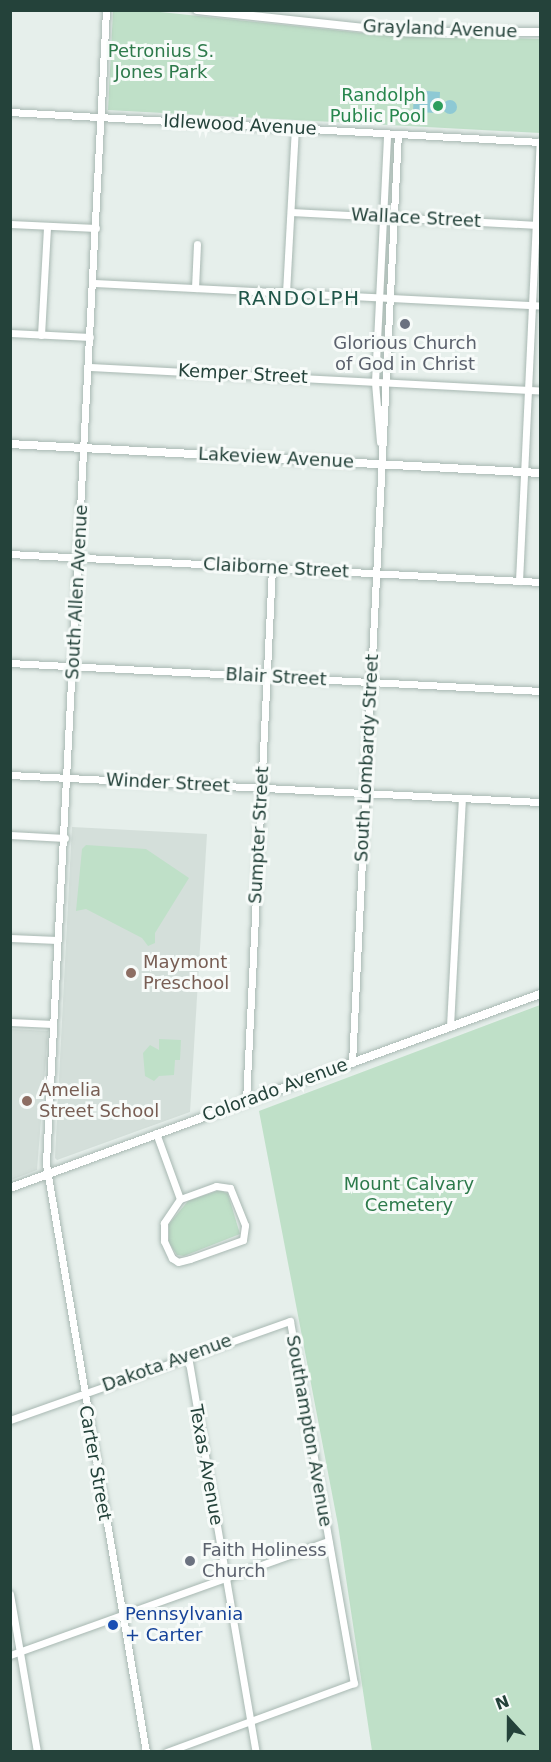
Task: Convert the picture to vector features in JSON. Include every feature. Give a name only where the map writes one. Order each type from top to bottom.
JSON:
[{"type":"street","name":"South Allen Avenue","points":[[47,1174],[57,940],[80,557],[106,10]]},
{"type":"street","name":"Grayland Avenue","points":[[197,10],[404,32],[540,32]]},
{"type":"street","name":"Idlewood Avenue","points":[[10,112],[540,142]]},
{"type":"street","points":[[286,293],[294,128]]},
{"type":"street","name":"South Lombardy Street","points":[[381,458],[375,382],[387,134]]},
{"type":"street","name":"South Lombardy Street","points":[[351,1063],[398,134]]},
{"type":"street","points":[[519,581],[528,390],[536,306],[540,142]]},
{"type":"street","name":"Wallace Street","points":[[291,212],[538,225]]},
{"type":"street","points":[[10,224],[96,228]]},
{"type":"street","points":[[41,335],[47,226]]},
{"type":"street","points":[[195,288],[197,244]]},
{"type":"street","points":[[93,283],[536,306]]},
{"type":"street","points":[[10,333],[90,337]]},
{"type":"street","name":"Kemper Street","points":[[89,367],[540,391]]},
{"type":"street","name":"Lakeview Avenue","points":[[10,444],[381,458],[540,473]]},
{"type":"street","name":"Claiborne Street","points":[[10,554],[540,582]]},
{"type":"street","name":"Sumpter Street","points":[[246,1101],[272,568]]},
{"type":"street","name":"Blair Street","points":[[10,663],[540,692]]},
{"type":"street","name":"Winder Street","points":[[10,775],[540,802]]},
{"type":"street","points":[[450,1026],[462,798]]},
{"type":"street","points":[[10,835],[64,838]]},
{"type":"street","points":[[10,938],[57,940]]},
{"type":"street","name":"Colorado Avenue","points":[[10,1188],[540,994]]},
{"type":"street","points":[[10,1022],[53,1024]]},
{"type":"street","points":[[156,1133],[180,1199]]},
{"type":"street","name":"Carter Street","points":[[47,1174],[146,1752]]},
{"type":"street","points":[[216,1186],[230,1188],[245,1225],[243,1240],[184,1260],[172,1258],[165,1241],[164,1223],[180,1199],[216,1186]]},
{"type":"street","name":"Dakota Avenue","points":[[10,1420],[290,1321]]},
{"type":"street","name":"Southampton Avenue","points":[[250,1722],[354,1683],[290,1321]]},
{"type":"street","name":"Texas Avenue","points":[[188,1356],[256,1752]]},
{"type":"street","points":[[10,1655],[328,1541]]},
{"type":"street","points":[[10,1594],[37,1752]]},
{"type":"street","points":[[166,1752],[250,1722]]},
{"type":"shaded area","name":"Maymont Preschool","points":[[72,827],[207,834],[190,1112],[57,1160],[55,1158]]},
{"type":"shaded area","name":"Amelia Street School","points":[[10,1029],[48,1031],[37,1170],[11,1180]]},
{"type":"green space","name":"Petronius S. Jones Park","points":[[113,11],[151,11],[372,34],[540,39],[540,133],[108,110]]},
{"type":"green space","points":[[86,845],[146,849],[189,878],[155,933],[155,943],[148,946],[142,938],[86,909],[76,911],[82,849]]},
{"type":"green space","name":"Mount Calvary Cemetery","points":[[540,1005],[540,1751],[372,1751],[338,1525],[259,1111]]},
{"type":"green space","points":[[159,1039],[181,1040],[180,1060],[175,1060],[174,1075],[159,1076],[154,1081],[145,1076],[143,1053],[150,1045],[159,1050]]},
{"type":"green space","points":[[220,1190],[228,1194],[240,1234],[184,1256],[177,1255],[169,1243],[169,1224],[188,1201]]},
{"type":"water","points":[[414,90],[440,92],[439,113],[413,112]]},
{"type":"water","points":[[450,100],[455,102],[457,107],[455,112],[450,114],[445,112],[443,107],[445,102]]},
{"type":"place","name":"Randolph Public Pool","points":[[438,106]]},
{"type":"place","name":"Glorious Church of God in Christ","points":[[405,324]]},
{"type":"place","name":"Maymont Preschool","points":[[131,973]]},
{"type":"place","name":"Amelia Street School","points":[[27,1101]]},
{"type":"place","name":"Faith Holiness Church","points":[[190,1561]]},
{"type":"place","name":"Pennsylvania + Carter","points":[[113,1625]]},
{"type":"district","name":"RANDOLPH","points":[[299,298]]}]
